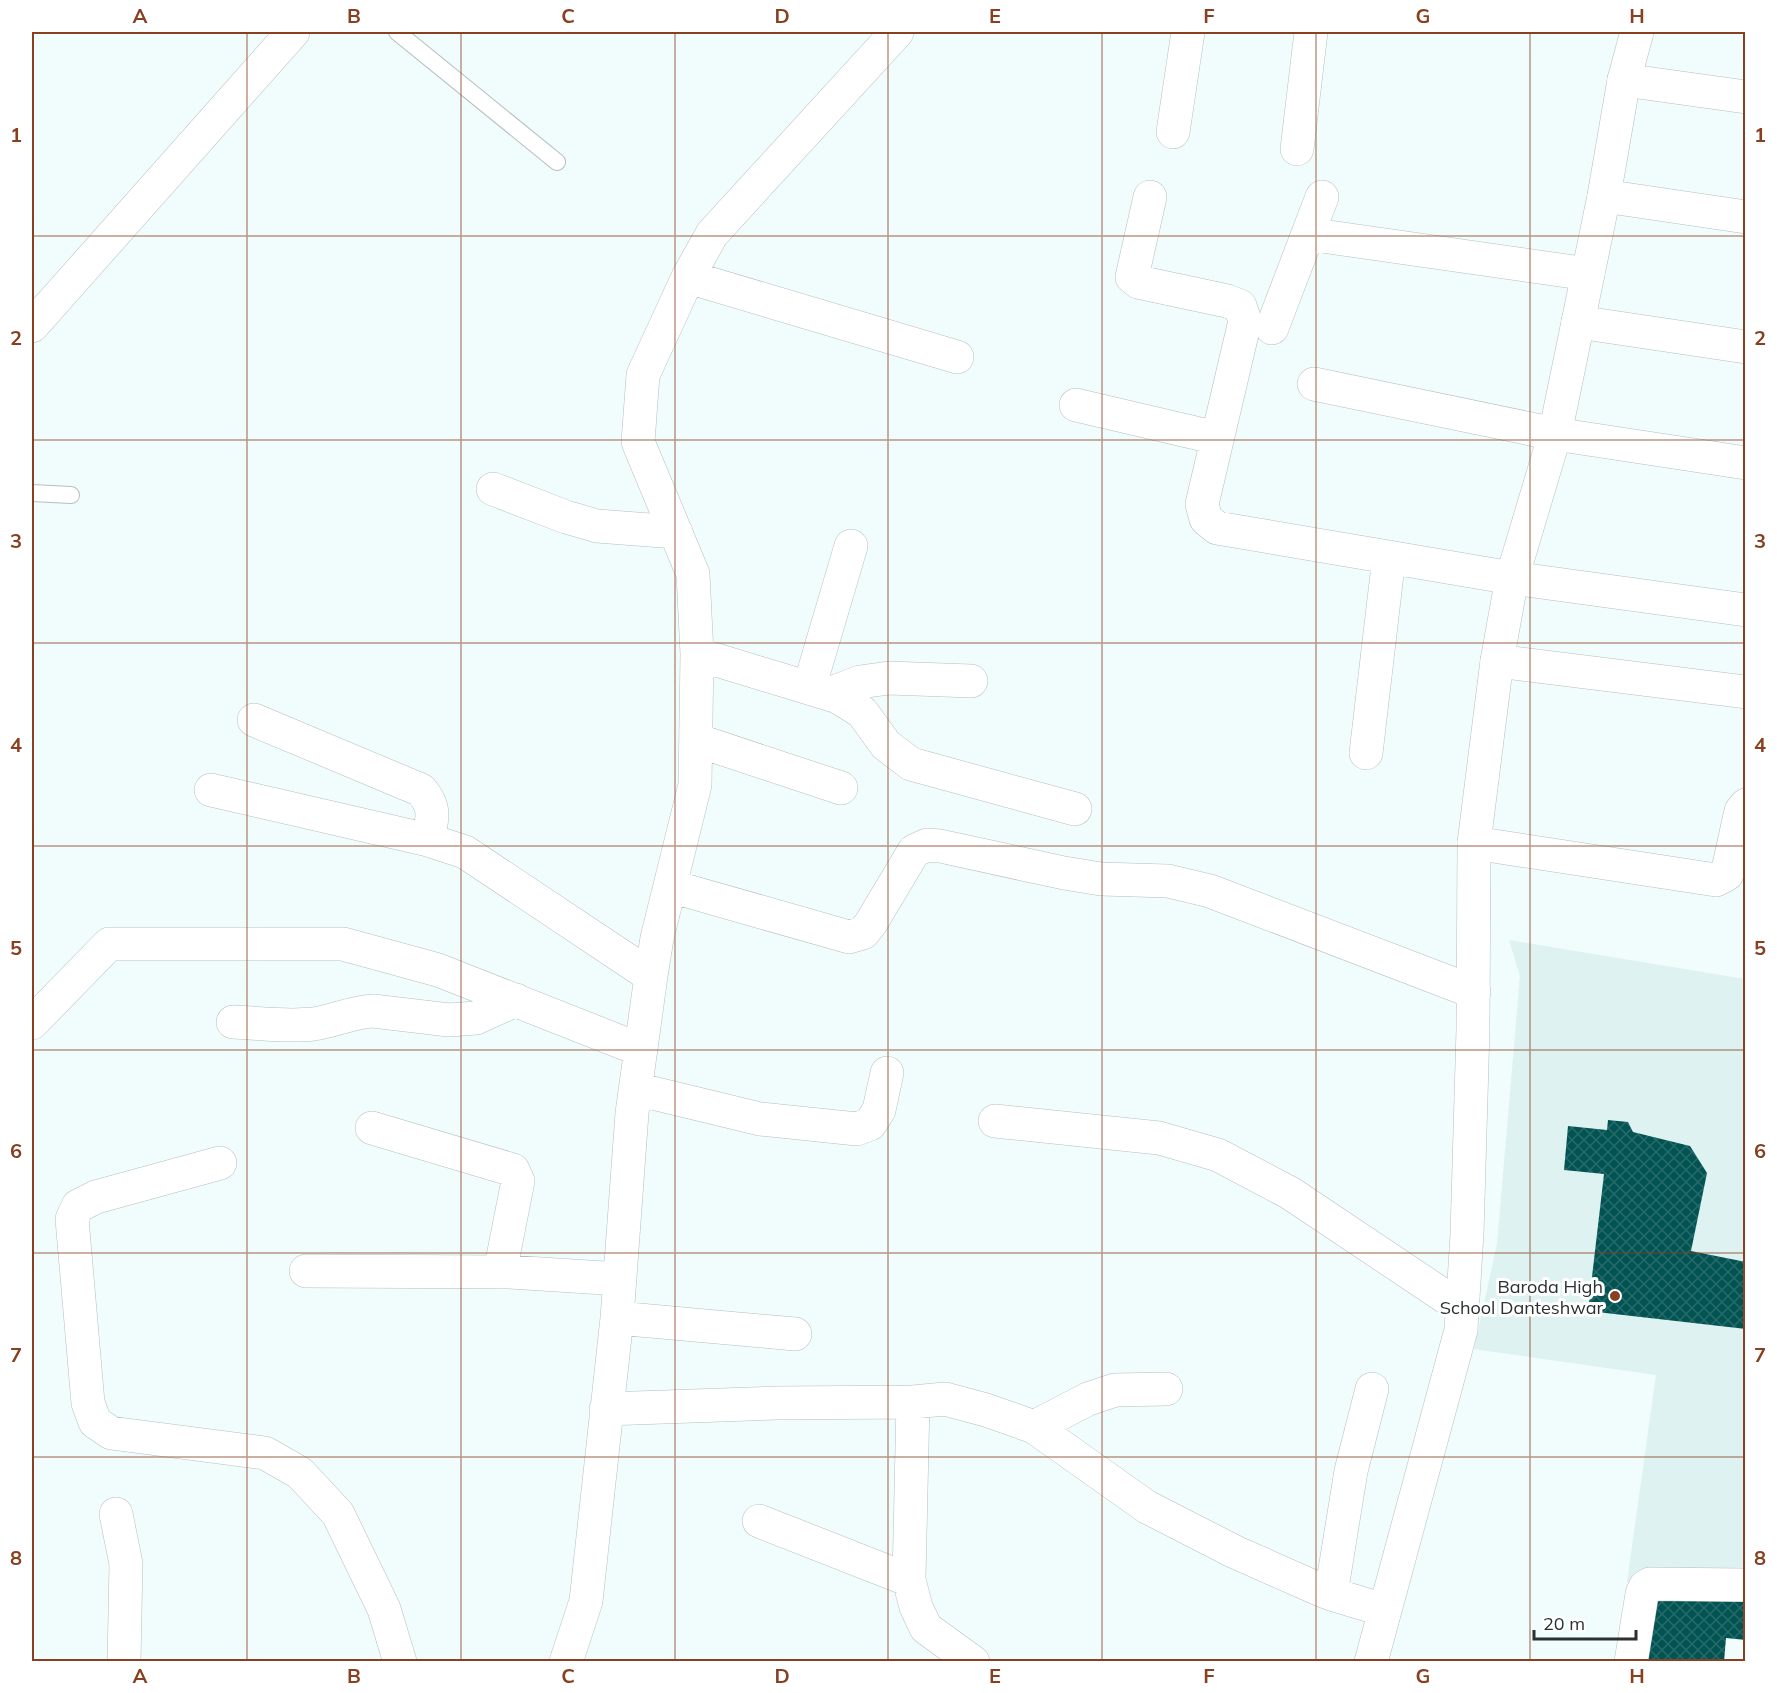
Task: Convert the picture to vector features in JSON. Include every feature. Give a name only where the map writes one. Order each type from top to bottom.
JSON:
[{"type":"street","points":[[32,326],[294,32]]},
{"type":"street","points":[[566,1662],[586,1601],[620,1279],[636,1089],[651,976],[657,938],[695,785],[697,654],[693,574],[638,442],[644,375],[688,278],[712,234],[897,32]]},
{"type":"street","points":[[1173,132],[1188,32]]},
{"type":"street","points":[[1297,148],[1311,32]]},
{"type":"street","points":[[1371,1662],[1461,1330],[1467,1234],[1474,992],[1474,843],[1497,661],[1512,578],[1555,434],[1604,196],[1624,80],[1637,32]]},
{"type":"street","points":[[1624,80],[1746,97]]},
{"type":"street","points":[[1604,196],[1746,217]]},
{"type":"street","points":[[1150,197],[1132,277],[1138,282],[1227,301],[1240,306],[1245,321],[1202,504],[1206,519],[1217,528],[1512,578],[1746,610]]},
{"type":"street","points":[[1272,328],[1322,197]]},
{"type":"street","points":[[1308,234],[1588,274]]},
{"type":"street","points":[[688,278],[957,357]]},
{"type":"street","points":[[1578,322],[1746,347]]},
{"type":"street","points":[[1314,384],[1555,434],[1746,463]]},
{"type":"street","points":[[1076,405],[1217,438]]},
{"type":"street","points":[[493,489],[566,517],[597,526],[676,532]]},
{"type":"street","points":[[819,691],[851,546]]},
{"type":"street","points":[[1366,753],[1389,557]]},
{"type":"street","points":[[697,654],[838,697],[862,712],[886,746],[910,764],[1075,809]]},
{"type":"street","points":[[1497,661],[1746,692]]},
{"type":"street","points":[[819,691],[889,678],[971,681]]},
{"type":"street","points":[[254,720],[421,790],[430,801],[432,814],[428,840]]},
{"type":"street","points":[[696,740],[841,788]]},
{"type":"street","points":[[211,790],[428,840],[465,852],[651,976]]},
{"type":"street","points":[[1474,843],[1716,880],[1727,874],[1741,811],[1746,805]]},
{"type":"street","points":[[670,885],[849,937],[863,933],[871,923],[914,851],[927,845],[940,846],[1064,873],[1101,879],[1168,881],[1210,891],[1474,992]]},
{"type":"street","points":[[32,1023],[109,944],[343,944],[438,970],[641,1050]]},
{"type":"street","points":[[233,1022],[314,1024],[373,1011],[449,1020],[476,1018],[516,1000]]},
{"type":"street","points":[[636,1089],[760,1119],[857,1129],[870,1124],[879,1110],[888,1073]]},
{"type":"street","points":[[995,1121],[1159,1138],[1218,1155],[1290,1193],[1462,1308]]},
{"type":"street","points":[[372,1128],[513,1170],[518,1181],[500,1272]]},
{"type":"street","points":[[220,1163],[96,1197],[78,1206],[72,1219],[88,1402],[95,1422],[111,1433],[265,1453],[300,1473],[338,1514],[384,1609],[400,1662]]},
{"type":"street","points":[[306,1271],[500,1272],[620,1279]]},
{"type":"street","points":[[616,1318],[795,1334]]},
{"type":"street","points":[[1034,1427],[1088,1399],[1115,1390],[1166,1389]]},
{"type":"street","points":[[1331,1594],[1352,1471],[1372,1389]]},
{"type":"street","points":[[606,1409],[776,1403],[913,1402],[945,1399],[986,1410],[1034,1427],[1147,1507],[1235,1552],[1331,1594],[1384,1610]]},
{"type":"street","points":[[913,1402],[909,1580],[916,1607],[927,1628],[973,1662]]},
{"type":"street","points":[[116,1514],[126,1564],[124,1662]]},
{"type":"street","points":[[759,1521],[909,1580]]},
{"type":"street","points":[[1631,1662],[1645,1587],[1650,1584],[1743,1585]]},
{"type":"lane","points":[[397,32],[557,162]]},
{"type":"lane","points":[[32,493],[71,495]]},
{"type":"shaded area","name":"Baroda High School Danteshwar","points":[[1509,940],[1745,979],[1745,1593],[1627,1582],[1656,1375],[1474,1349],[1497,1244],[1520,976]]},
{"type":"building","points":[[1608,1120],[1628,1122],[1633,1132],[1690,1146],[1707,1173],[1691,1251],[1746,1262],[1746,1329],[1588,1311],[1604,1174],[1564,1170],[1568,1126],[1607,1130]]},
{"type":"building","points":[[1649,1592],[1738,1598],[1746,1602],[1746,1640],[1726,1638],[1724,1662],[1644,1662]]},
{"type":"place","name":"Baroda High School Danteshwar","points":[[1615,1296]]}]
